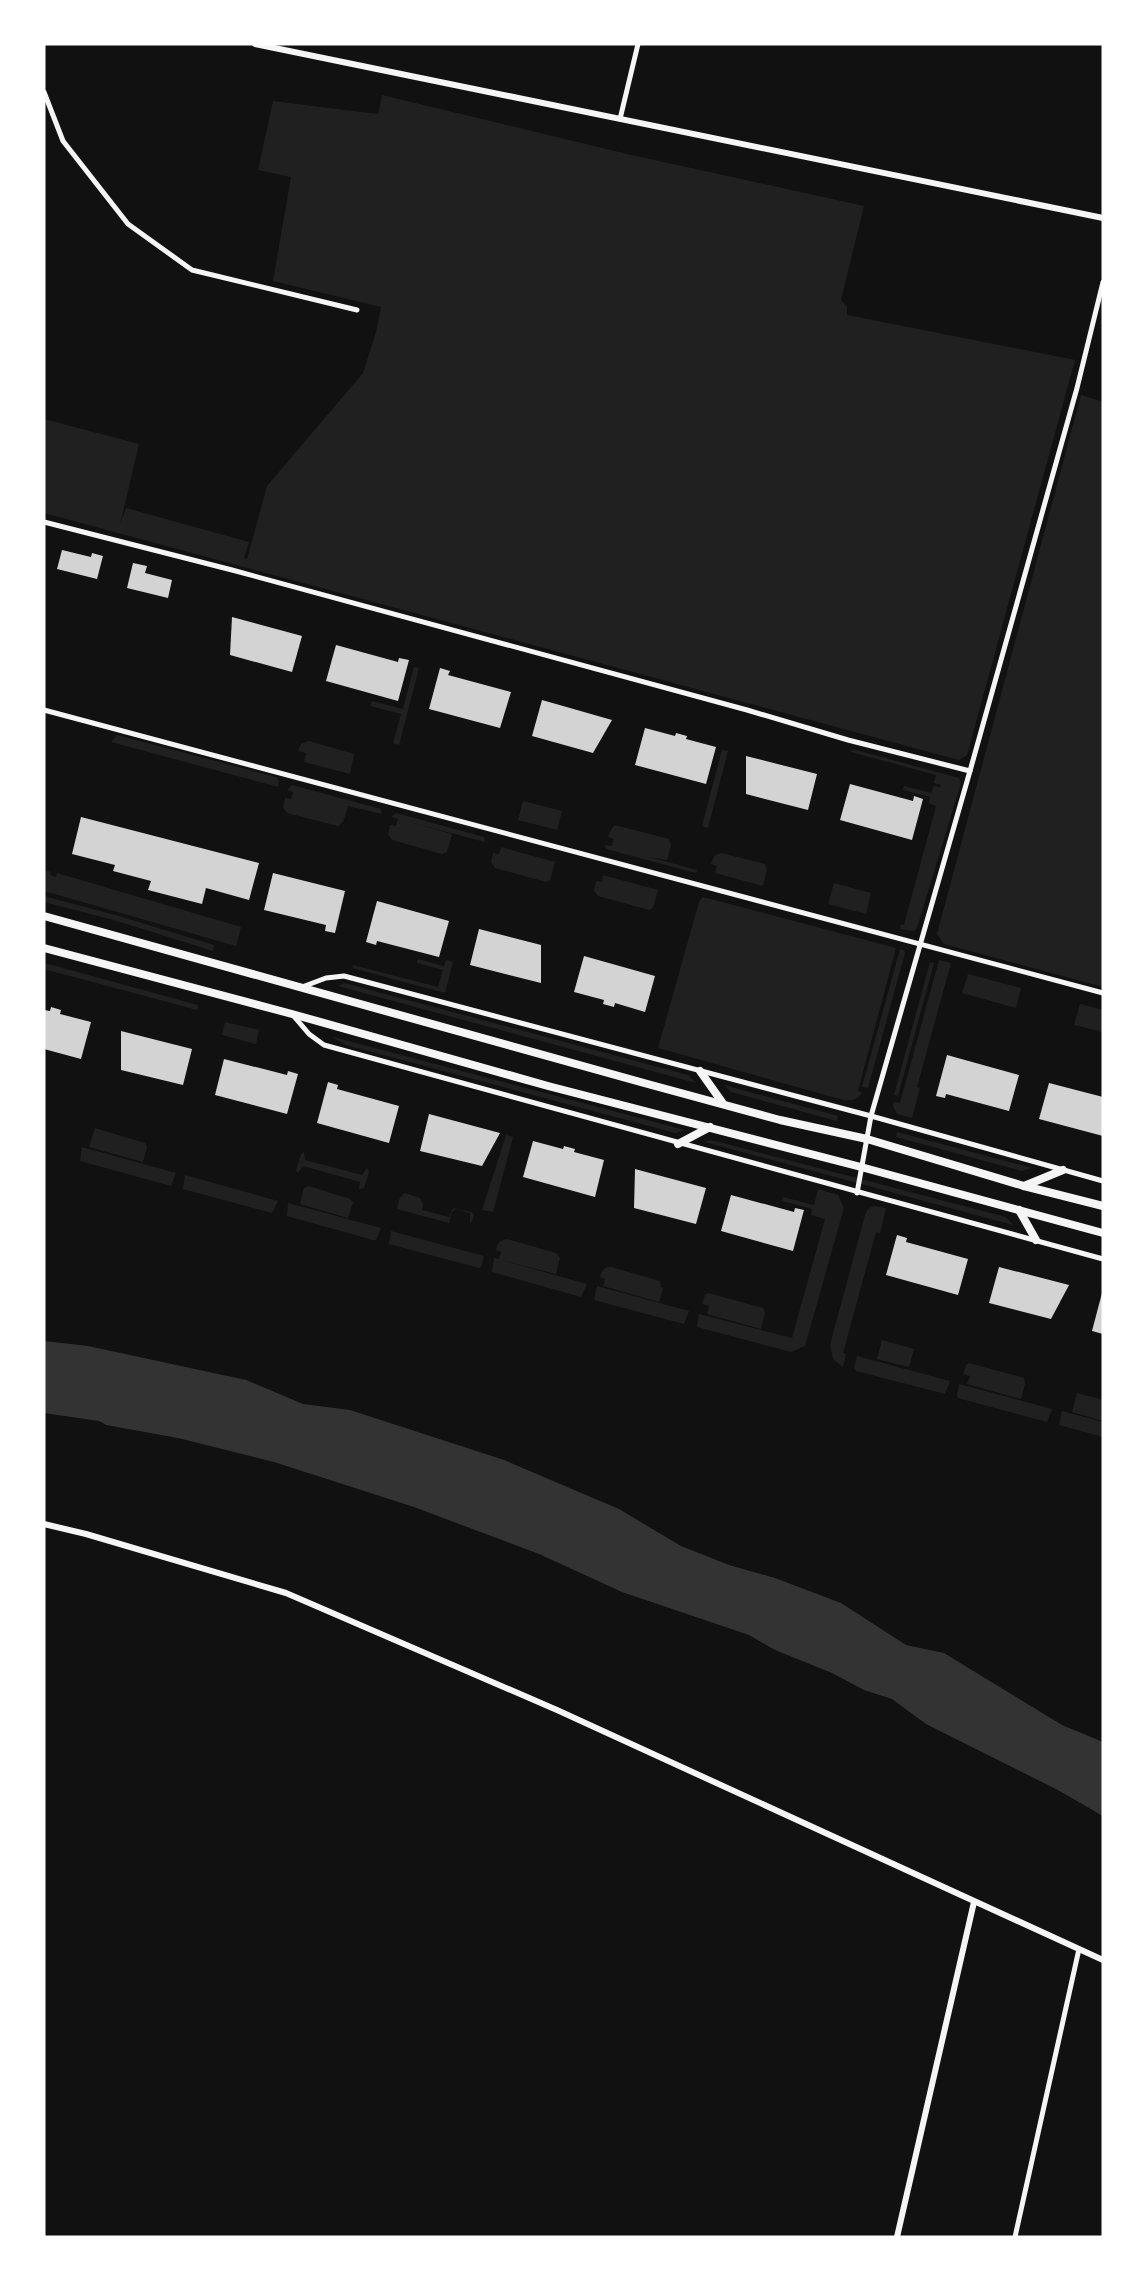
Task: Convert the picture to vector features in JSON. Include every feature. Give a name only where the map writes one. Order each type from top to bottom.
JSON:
[{"type":"highway","points":[[44,916],[644,1083],[722,1102],[780,1120],[867,1139],[1024,1186],[1103,1206]]},
{"type":"highway","points":[[44,948],[1103,1233]]},
{"type":"highway","points":[[700,1071],[722,1102]]},
{"type":"highway","points":[[678,1144],[710,1127]]},
{"type":"highway","points":[[1024,1186],[1063,1170]]},
{"type":"highway","points":[[1019,1210],[1036,1240]]},
{"type":"street","points":[[255,44],[1103,218]]},
{"type":"street","points":[[620,119],[638,44]]},
{"type":"street","points":[[44,92],[63,141],[128,224],[192,270],[357,310]]},
{"type":"street","points":[[857,1193],[871,1116],[1077,388],[1103,282]]},
{"type":"street","points":[[44,522],[232,570],[848,740],[970,771]]},
{"type":"street","points":[[44,710],[1103,993]]},
{"type":"street","points":[[302,987],[326,978],[344,976],[871,1116],[1103,1181]]},
{"type":"street","points":[[292,1014],[309,1034],[324,1045],[1103,1259]]},
{"type":"street","points":[[44,1524],[286,1593],[557,1710],[1103,1960]]},
{"type":"street","points":[[897,2237],[974,1902]]},
{"type":"street","points":[[1015,2237],[1079,1949]]},
{"type":"shaded area","points":[[382,95],[627,154],[864,206],[841,300],[847,307],[847,315],[1075,360],[967,755],[959,760],[955,759],[44,513],[44,419],[139,444],[120,525],[126,508],[249,542],[244,558],[247,559],[267,486],[363,373],[381,307],[273,281],[291,177],[258,170],[273,101],[378,114]]},
{"type":"shaded area","points":[[1081,395],[1103,402],[1103,987],[944,944],[937,934]]},
{"type":"shaded area","points":[[414,667],[419,668],[399,745],[393,743],[401,714],[370,706],[372,701],[403,709]]},
{"type":"shaded area","points":[[117,735],[276,777],[279,781],[278,787],[111,742]]},
{"type":"shaded area","points":[[309,741],[354,754],[350,774],[304,762],[306,753],[298,751],[301,744]]},
{"type":"shaded area","points":[[852,749],[959,778],[961,783],[914,931],[900,929],[901,924],[904,925],[936,806],[929,803],[930,797],[903,790],[904,786],[931,793],[934,786],[941,785],[934,783],[936,775],[851,752]]},
{"type":"shaded area","points":[[722,750],[728,751],[708,828],[702,826]]},
{"type":"shaded area","points":[[292,785],[381,809],[382,814],[348,806],[343,822],[338,826],[287,813],[283,807],[285,798],[291,799],[293,792],[287,790]]},
{"type":"shaded area","points":[[523,801],[562,811],[557,830],[518,820]]},
{"type":"shaded area","points":[[396,813],[484,837],[485,842],[406,821],[452,834],[447,852],[442,854],[392,840],[388,834],[390,825],[396,826],[398,819],[391,817]]},
{"type":"shaded area","points":[[615,825],[669,839],[671,845],[667,860],[649,857],[697,870],[696,873],[606,849],[605,845],[612,846],[614,839],[608,837]]},
{"type":"shaded area","points":[[501,847],[555,862],[550,880],[546,882],[495,868],[491,862],[493,853],[499,854]]},
{"type":"shaded area","points":[[721,853],[765,864],[767,870],[763,886],[715,873],[717,866],[711,864],[714,856]]},
{"type":"shaded area","points":[[44,870],[56,877],[57,873],[241,927],[236,946],[44,891]]},
{"type":"shaded area","points":[[603,875],[658,890],[653,908],[649,910],[598,896],[594,890],[596,881],[602,882]]},
{"type":"shaded area","points":[[834,883],[871,893],[866,914],[828,904]]},
{"type":"shaded area","points":[[44,896],[214,945],[213,951],[44,902]]},
{"type":"shaded area","points":[[703,897],[896,948],[858,1091],[862,1093],[858,1097],[843,1100],[658,1048],[699,902]]},
{"type":"shaded area","points":[[900,949],[905,953],[868,1088],[862,1087]]},
{"type":"shaded area","points":[[418,959],[444,966],[446,960],[453,962],[445,993],[352,968],[353,965],[438,987],[443,970],[417,963]]},
{"type":"shaded area","points":[[939,960],[951,963],[917,1087],[920,1088],[912,1118],[897,1114],[893,1106],[894,1102],[900,1103]]},
{"type":"shaded area","points":[[930,962],[934,963],[898,1096],[894,1095]]},
{"type":"shaded area","points":[[44,963],[198,1005],[197,1010],[44,969]]},
{"type":"shaded area","points":[[968,974],[1021,988],[1016,1008],[962,993]]},
{"type":"shaded area","points":[[344,983],[688,1075],[696,1083],[338,986]]},
{"type":"shaded area","points":[[1080,1004],[1103,1010],[1103,1032],[1074,1025]]},
{"type":"shaded area","points":[[225,1022],[259,1030],[256,1044],[222,1035]]},
{"type":"shaded area","points":[[332,1037],[685,1130],[675,1133],[346,1045]]},
{"type":"shaded area","points":[[724,1085],[838,1116],[837,1121],[731,1092]]},
{"type":"shaded area","points":[[95,1128],[145,1143],[147,1147],[143,1162],[89,1147]]},
{"type":"shaded area","points":[[897,1132],[1032,1168],[1022,1171],[896,1137]]},
{"type":"shaded area","points":[[506,1135],[513,1137],[493,1212],[482,1210]]},
{"type":"shaded area","points":[[711,1140],[1006,1217],[1013,1225],[705,1142]]},
{"type":"shaded area","points":[[82,1147],[176,1173],[171,1186],[80,1161]]},
{"type":"shaded area","points":[[304,1152],[305,1160],[362,1175],[367,1168],[369,1172],[364,1188],[359,1189],[360,1182],[303,1166],[298,1173],[296,1170]]},
{"type":"shaded area","points":[[185,1175],[278,1201],[272,1213],[183,1189]]},
{"type":"shaded area","points":[[309,1186],[350,1199],[353,1202],[348,1218],[300,1204],[304,1188]]},
{"type":"shaded area","points":[[818,1189],[838,1195],[844,1208],[805,1346],[791,1352],[697,1327],[699,1314],[792,1338],[825,1219],[811,1215],[812,1209],[782,1201],[783,1197],[814,1205]]},
{"type":"shaded area","points":[[405,1193],[420,1198],[422,1210],[449,1217],[453,1208],[472,1212],[472,1222],[470,1213],[456,1209],[452,1212],[449,1223],[397,1209],[400,1197]]},
{"type":"shaded area","points":[[288,1203],[381,1228],[376,1240],[373,1240],[287,1216]]},
{"type":"shaded area","points":[[874,1206],[886,1208],[880,1233],[876,1232],[843,1353],[846,1354],[843,1367],[833,1359],[830,1345],[865,1215],[868,1209]]},
{"type":"shaded area","points":[[391,1231],[484,1256],[481,1267],[389,1244]]},
{"type":"shaded area","points":[[507,1239],[556,1253],[560,1258],[556,1274],[501,1260],[587,1284],[581,1297],[492,1272],[494,1258],[499,1259],[501,1252],[496,1250],[497,1245]]},
{"type":"shaded area","points":[[611,1267],[660,1281],[663,1288],[659,1302],[603,1286],[605,1279],[600,1277],[605,1269]]},
{"type":"shaded area","points":[[597,1286],[689,1311],[684,1324],[594,1300]]},
{"type":"shaded area","points":[[708,1293],[763,1308],[765,1313],[761,1329],[707,1314],[709,1306],[702,1304]]},
{"type":"shaded area","points":[[882,1340],[914,1349],[909,1367],[877,1359]]},
{"type":"shaded area","points":[[44,1341],[88,1346],[246,1380],[303,1404],[350,1410],[504,1460],[619,1509],[681,1546],[841,1603],[906,1645],[944,1653],[1062,1725],[1103,1742],[1103,1816],[1056,1789],[926,1724],[892,1699],[864,1690],[832,1673],[775,1650],[749,1635],[622,1592],[539,1554],[414,1507],[274,1462],[178,1438],[106,1425],[99,1421],[44,1413]]},
{"type":"shaded area","points":[[857,1356],[950,1381],[945,1394],[856,1371],[854,1368]]},
{"type":"shaded area","points":[[969,1363],[1024,1378],[1021,1399],[967,1384],[970,1376],[963,1374]]},
{"type":"shaded area","points":[[959,1384],[1052,1409],[1047,1422],[958,1398]]},
{"type":"shaded area","points":[[1077,1393],[1103,1400],[1103,1421],[1072,1412]]},
{"type":"shaded area","points":[[1062,1411],[1103,1422],[1103,1437],[1059,1425]]},
{"type":"building","points":[[62,550],[91,557],[92,553],[103,556],[97,579],[57,569]]},
{"type":"building","points":[[133,563],[147,566],[145,573],[172,580],[168,598],[127,588]]},
{"type":"building","points":[[232,617],[302,636],[292,672],[230,655]]},
{"type":"building","points":[[336,645],[398,662],[399,658],[409,660],[398,701],[326,681]]},
{"type":"building","points":[[440,668],[450,671],[448,675],[511,692],[500,728],[429,709]]},
{"type":"building","points":[[542,700],[612,720],[593,753],[532,736]]},
{"type":"building","points":[[645,728],[675,736],[676,733],[687,736],[686,739],[716,747],[706,784],[635,765]]},
{"type":"building","points":[[746,756],[817,774],[808,810],[746,794]]},
{"type":"building","points":[[850,784],[913,801],[914,796],[923,799],[912,840],[840,820]]},
{"type":"building","points":[[81,817],[259,863],[249,900],[206,888],[202,904],[148,890],[151,881],[113,871],[115,865],[72,854]]},
{"type":"building","points":[[273,873],[345,891],[335,933],[325,931],[326,925],[264,910]]},
{"type":"building","points":[[377,901],[449,921],[439,957],[377,941],[376,945],[366,942]]},
{"type":"building","points":[[479,929],[541,945],[541,983],[470,965]]},
{"type":"building","points":[[584,956],[655,976],[645,1012],[615,1003],[614,1007],[603,1004],[604,1000],[574,992]]},
{"type":"building","points":[[51,1007],[61,1010],[60,1014],[91,1022],[81,1059],[44,1049],[44,1010],[50,1011]]},
{"type":"building","points":[[121,1031],[192,1049],[183,1085],[121,1070]]},
{"type":"building","points":[[947,1055],[1019,1075],[1009,1111],[946,1094],[945,1098],[936,1096]]},
{"type":"building","points":[[224,1059],[287,1075],[288,1071],[298,1074],[287,1114],[215,1095]]},
{"type":"building","points":[[328,1082],[338,1085],[337,1089],[399,1106],[389,1143],[317,1123]]},
{"type":"building","points":[[1049,1083],[1103,1097],[1103,1136],[1039,1119]]},
{"type":"building","points":[[429,1114],[500,1133],[482,1166],[420,1151]]},
{"type":"building","points":[[533,1141],[563,1149],[564,1146],[575,1149],[574,1152],[604,1160],[595,1197],[523,1177]]},
{"type":"building","points":[[635,1169],[706,1188],[696,1224],[634,1208]]},
{"type":"building","points":[[731,1195],[794,1212],[795,1208],[804,1210],[793,1251],[721,1231]]},
{"type":"building","points":[[897,1235],[907,1238],[906,1242],[968,1259],[958,1295],[886,1275]]},
{"type":"building","points":[[999,1267],[1069,1285],[1051,1319],[989,1303]]},
{"type":"building","points":[[1103,1293],[1103,1334],[1092,1331]]}]
